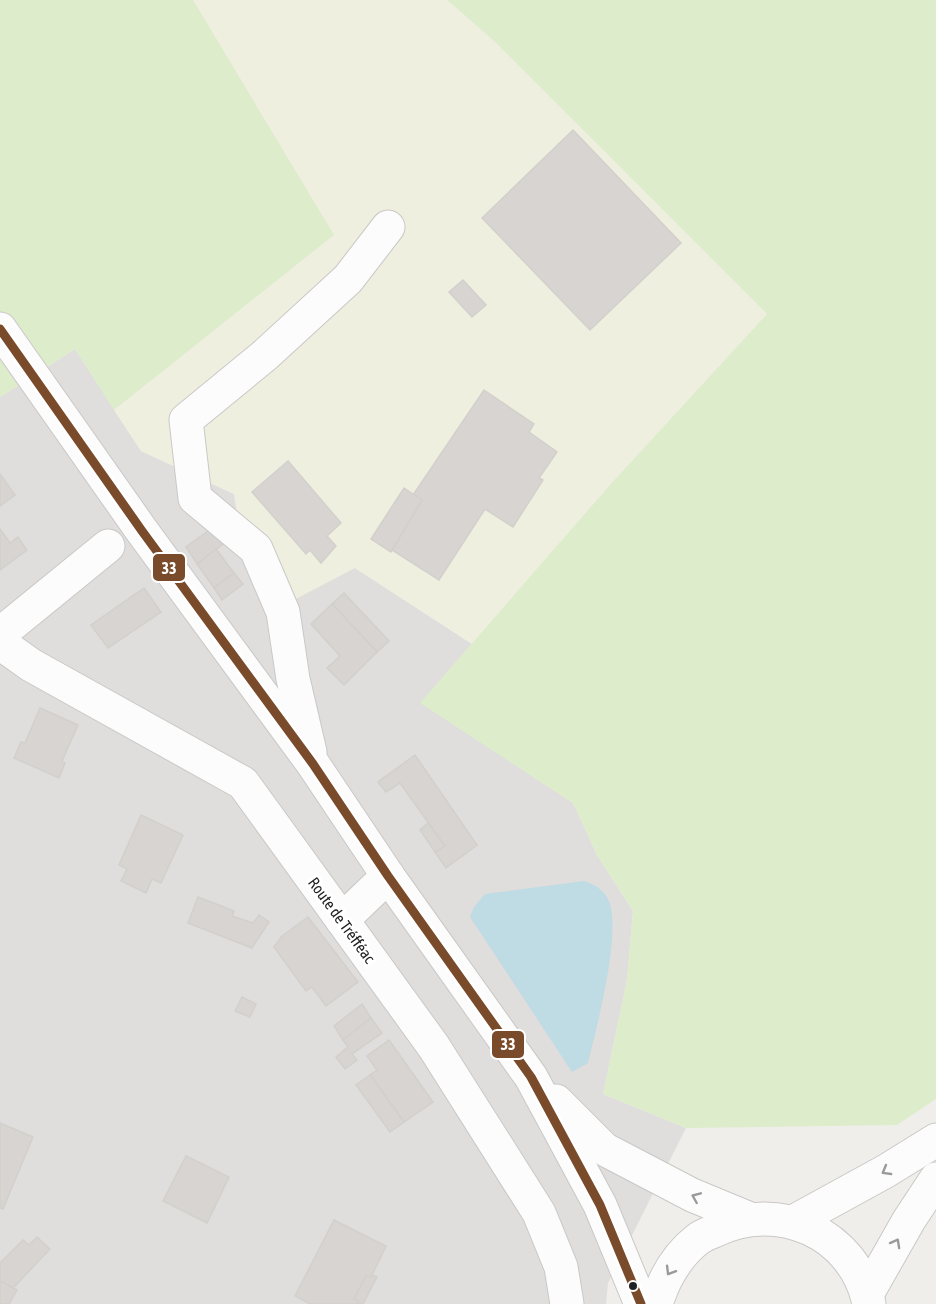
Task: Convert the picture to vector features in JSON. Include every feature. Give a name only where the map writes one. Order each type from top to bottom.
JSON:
[{"type":"street","points":[[313,764],[293,679],[283,612],[256,549],[195,498],[186,420],[264,356],[348,279],[388,227]]},
{"type":"street","points":[[0,329],[142,531],[313,764],[388,876],[531,1077],[600,1205],[641,1304]]},
{"type":"street","points":[[0,634],[108,546]]},
{"type":"street","name":"Route de Tréfféac","points":[[0,643],[31,665],[243,783],[434,1047],[539,1213],[561,1267],[567,1304]]},
{"type":"street","points":[[342,920],[388,876]]},
{"type":"street","points":[[531,1077],[604,1149],[692,1195],[750,1219]]},
{"type":"street","points":[[793,1222],[886,1171],[936,1140]]},
{"type":"street","points":[[868,1299],[909,1220],[936,1179]]},
{"type":"street","points":[[656,1304],[662,1284],[674,1263],[699,1238],[730,1223],[750,1219],[793,1222],[817,1232],[837,1246],[854,1267],[868,1299]]},
{"type":"shaded area","points":[[75,349],[141,451],[234,494],[243,550],[355,568],[472,644],[421,703],[573,803],[597,855],[633,911],[627,980],[603,1094],[686,1128],[608,1283],[606,1304],[0,1304],[0,397]]},
{"type":"green space","points":[[0,0],[193,0],[334,235],[114,410],[75,349],[0,397]]},
{"type":"green space","points":[[193,0],[446,0],[493,40],[767,314],[609,486],[472,644],[355,568],[271,612],[243,550],[234,494],[141,451],[114,410],[334,235]]},
{"type":"green space","points":[[447,0],[936,0],[936,1099],[897,1125],[686,1128],[603,1094],[627,980],[633,911],[597,855],[573,803],[420,703],[609,486],[767,314],[493,40]]},
{"type":"water","points":[[584,881],[600,889],[608,899],[612,919],[612,938],[606,983],[588,1063],[572,1072],[470,917],[474,907],[485,894]]},
{"type":"building","points":[[573,130],[681,243],[590,330],[482,218]]},
{"type":"building","points":[[463,280],[486,305],[472,317],[449,292]]},
{"type":"building","points":[[484,390],[534,424],[529,432],[557,452],[539,478],[543,480],[513,527],[485,509],[439,580],[392,550],[422,500],[413,495]]},
{"type":"building","points":[[288,461],[341,523],[327,536],[336,546],[321,563],[310,550],[306,554],[252,492]]},
{"type":"building","points":[[0,474],[15,495],[0,506]]},
{"type":"building","points":[[404,488],[422,500],[391,552],[371,539]]},
{"type":"building","points":[[215,526],[227,541],[197,564],[186,547]]},
{"type":"building","points":[[0,529],[10,543],[18,537],[27,550],[0,570]]},
{"type":"building","points":[[216,549],[234,573],[214,588],[197,564]]},
{"type":"building","points":[[234,573],[243,584],[222,600],[214,588]]},
{"type":"building","points":[[144,588],[161,612],[108,648],[91,625]]},
{"type":"building","points":[[344,593],[389,641],[377,652],[332,604]]},
{"type":"building","points":[[332,604],[377,652],[344,685],[327,668],[340,656],[311,624]]},
{"type":"building","points":[[40,708],[78,725],[62,761],[65,763],[59,778],[14,758],[21,742],[25,743]]},
{"type":"building","points":[[415,755],[477,845],[446,868],[435,852],[445,846],[400,783],[386,792],[378,782]]},
{"type":"building","points":[[141,815],[183,835],[161,883],[152,879],[146,893],[121,881],[127,869],[119,865]]},
{"type":"building","points":[[428,823],[445,846],[435,852],[420,830]]},
{"type":"building","points":[[198,897],[234,911],[232,916],[253,923],[259,915],[269,922],[252,948],[188,923]]},
{"type":"building","points":[[308,917],[358,982],[326,1006],[312,987],[306,991],[274,947],[282,936]]},
{"type":"building","points":[[242,997],[256,1004],[250,1017],[235,1011]]},
{"type":"building","points":[[362,1004],[371,1018],[343,1040],[334,1026]]},
{"type":"building","points":[[371,1018],[382,1033],[352,1054],[357,1060],[345,1069],[336,1057],[348,1047],[343,1040]]},
{"type":"building","points":[[389,1040],[433,1102],[404,1122],[370,1075],[377,1070],[367,1056]]},
{"type":"building","points":[[370,1075],[404,1122],[390,1132],[356,1085]]},
{"type":"building","points":[[0,1123],[33,1137],[3,1209],[0,1208]]},
{"type":"building","points":[[186,1156],[229,1177],[207,1223],[163,1201]]},
{"type":"building","points":[[334,1220],[386,1246],[371,1277],[366,1276],[354,1299],[359,1301],[357,1304],[310,1304],[295,1296]]},
{"type":"building","points":[[37,1237],[50,1249],[13,1288],[0,1281],[0,1263],[23,1240],[29,1245]]},
{"type":"building","points":[[372,1275],[377,1277],[363,1304],[357,1304],[359,1301],[354,1299],[366,1276],[371,1277]]},
{"type":"building","points":[[0,1281],[17,1290],[9,1304],[0,1304]]},
{"type":"transit line","name":"33","points":[[0,329],[142,531],[313,764],[388,876],[531,1077],[600,1205],[641,1304]]}]
